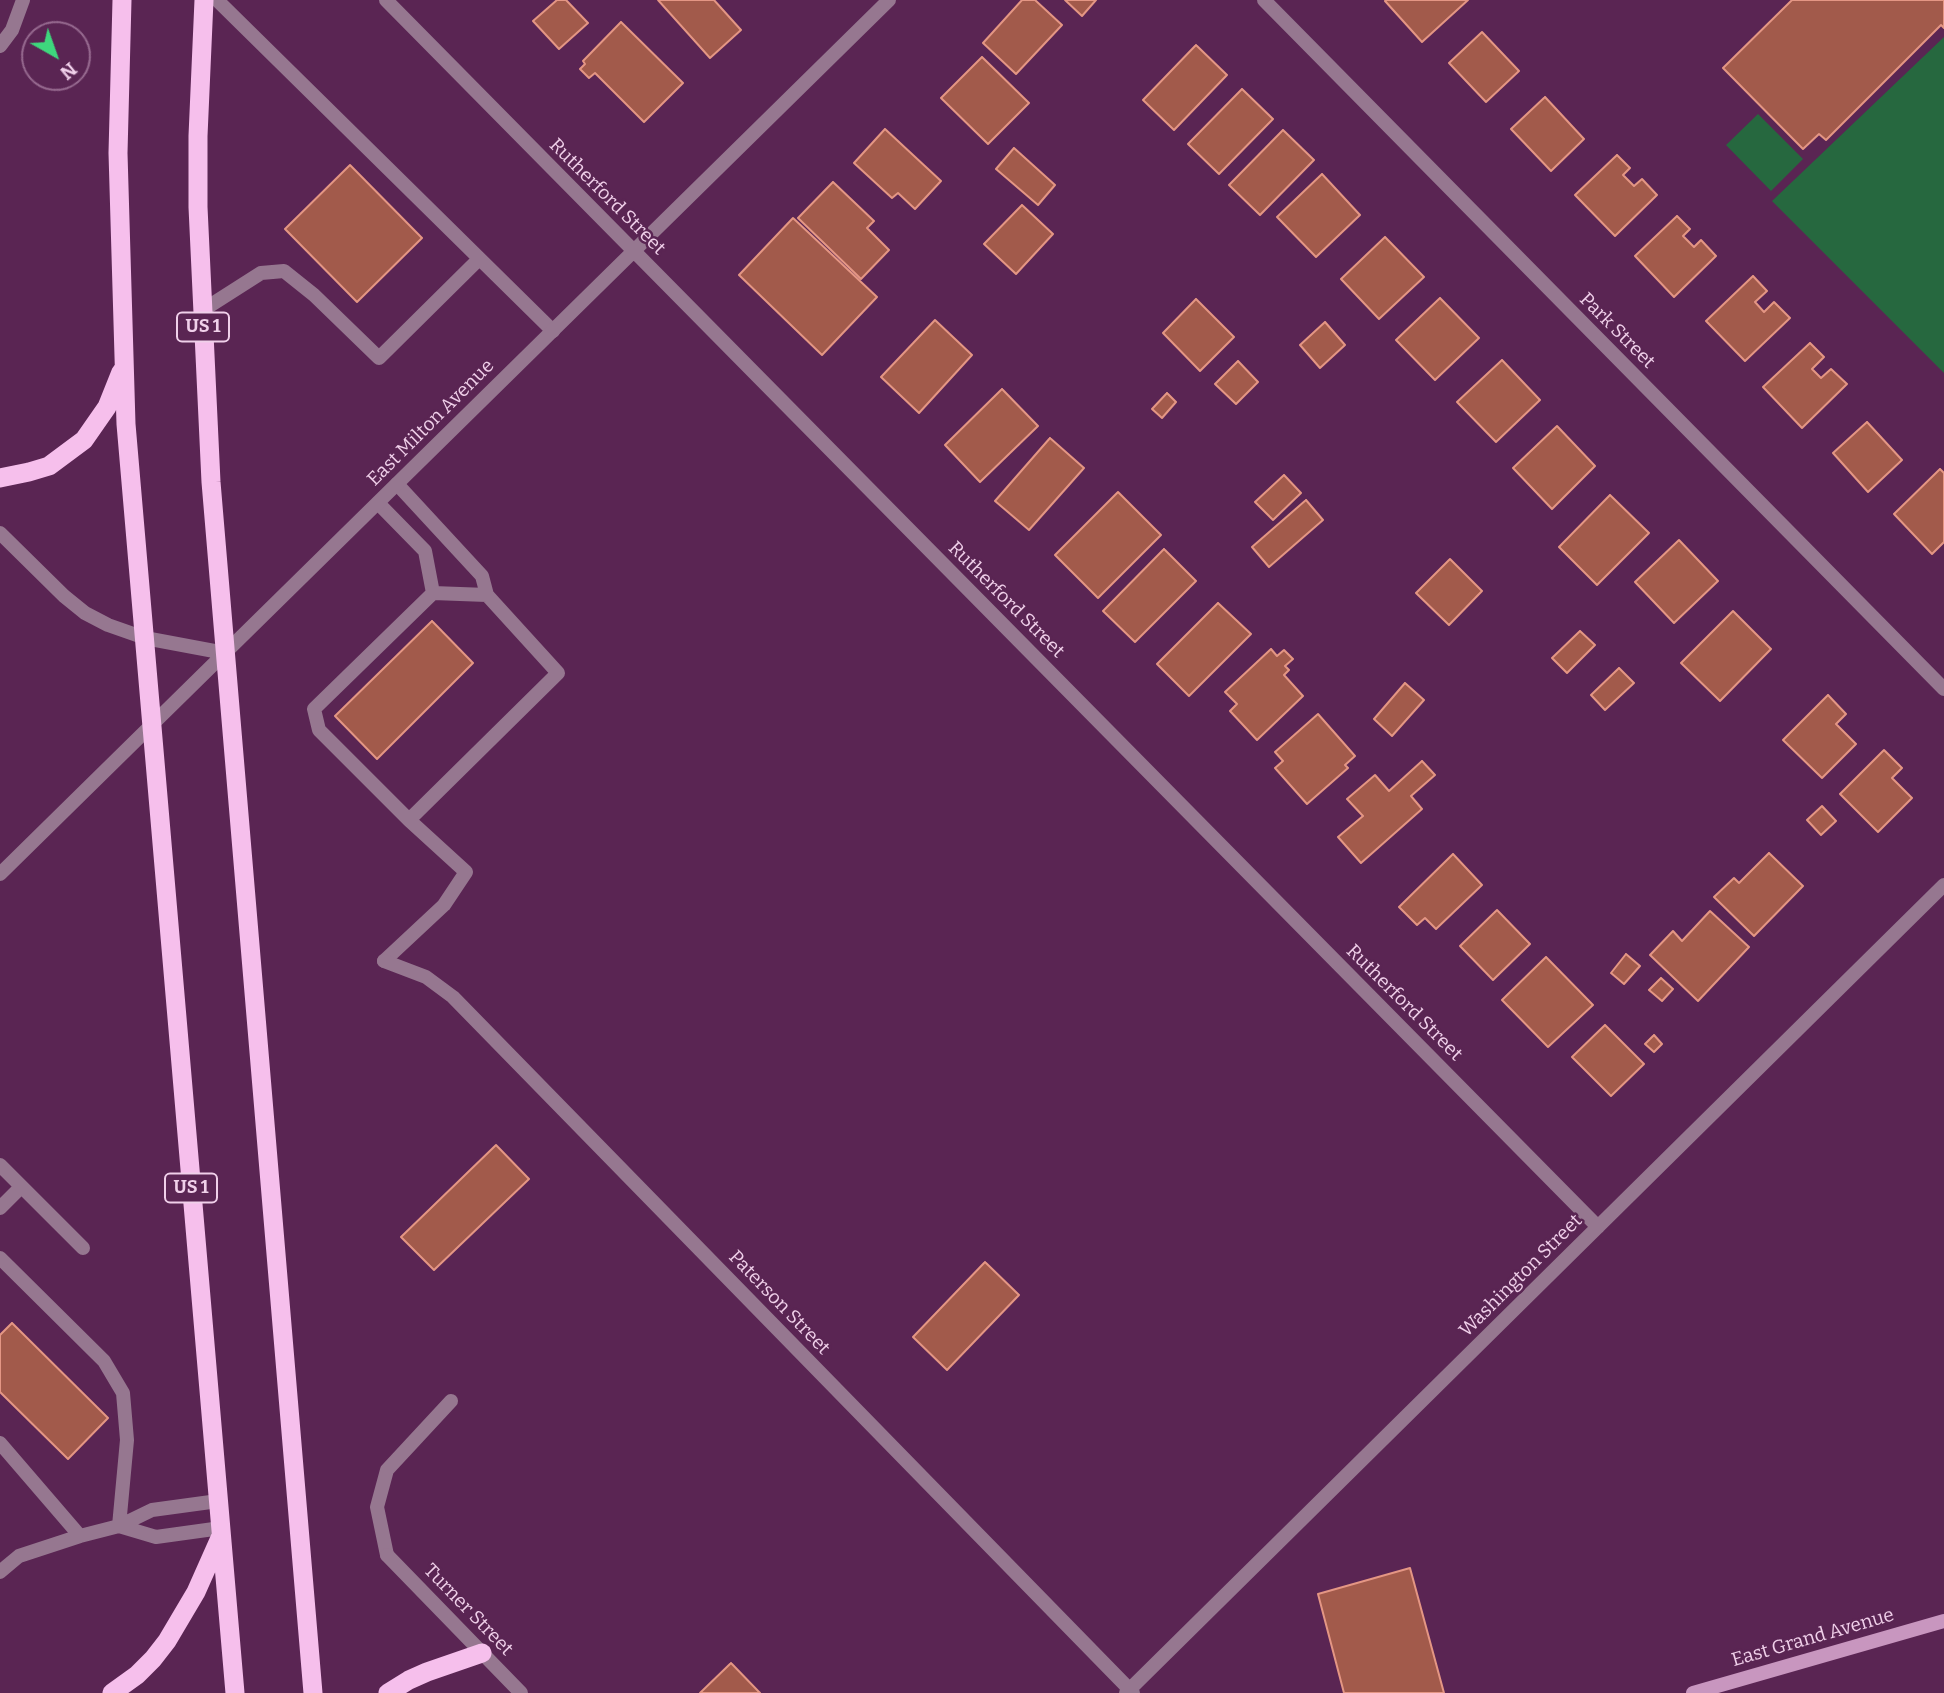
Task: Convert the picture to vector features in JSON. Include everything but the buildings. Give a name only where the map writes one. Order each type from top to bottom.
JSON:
[{"type":"highway","name":"US 1","points":[[122,0],[118,152],[126,424],[235,1693]]},
{"type":"highway","name":"US 1","points":[[204,0],[198,207],[211,482],[313,1693]]},
{"type":"highway","points":[[0,478],[49,466],[84,440],[107,407],[124,361]]},
{"type":"highway","points":[[112,1693],[137,1675],[167,1641],[196,1592],[221,1531]]},
{"type":"highway","points":[[388,1693],[427,1672],[482,1653]]},
{"type":"main road","name":"East Grand Avenue","points":[[1693,1693],[1944,1621]]},
{"type":"street","points":[[0,46],[12,30],[23,0]]},
{"type":"street","points":[[217,0],[553,331]]},
{"type":"street","name":"Rutherford Street","points":[[386,0],[1598,1227]]},
{"type":"street","name":"East Milton Avenue","points":[[0,874],[889,0]]},
{"type":"street","name":"Park Street","points":[[1264,0],[1944,689]]},
{"type":"street","points":[[202,310],[261,273],[284,271],[314,295],[379,358],[479,259]]},
{"type":"street","points":[[397,484],[482,576],[487,595],[558,673],[410,820],[319,730],[314,709],[433,593],[487,595]]},
{"type":"street","points":[[378,503],[425,551],[433,593]]},
{"type":"street","points":[[0,533],[47,581],[85,613],[108,625],[145,638],[225,653]]},
{"type":"street","name":"Paterson Street","points":[[410,820],[466,872],[444,905],[384,961],[426,977],[453,997],[1129,1692]]},
{"type":"street","name":"Washington Street","points":[[1129,1692],[1944,886]]},
{"type":"street","points":[[0,1165],[83,1248]]},
{"type":"street","points":[[0,1208],[21,1187]]},
{"type":"street","points":[[0,1258],[104,1361],[123,1393],[127,1440],[119,1526]]},
{"type":"street","name":"Turner Street","points":[[451,1401],[387,1470],[377,1507],[387,1555],[520,1693]]},
{"type":"street","points":[[0,1443],[80,1536]]},
{"type":"street","points":[[0,1573],[19,1556],[119,1526],[152,1510],[218,1501]]},
{"type":"street","points":[[119,1526],[156,1537],[221,1531]]},
{"type":"green space","points":[[1944,37],[1944,373],[1772,201]]},
{"type":"green space","points":[[1758,114],[1803,159],[1771,191],[1726,145]]}]
